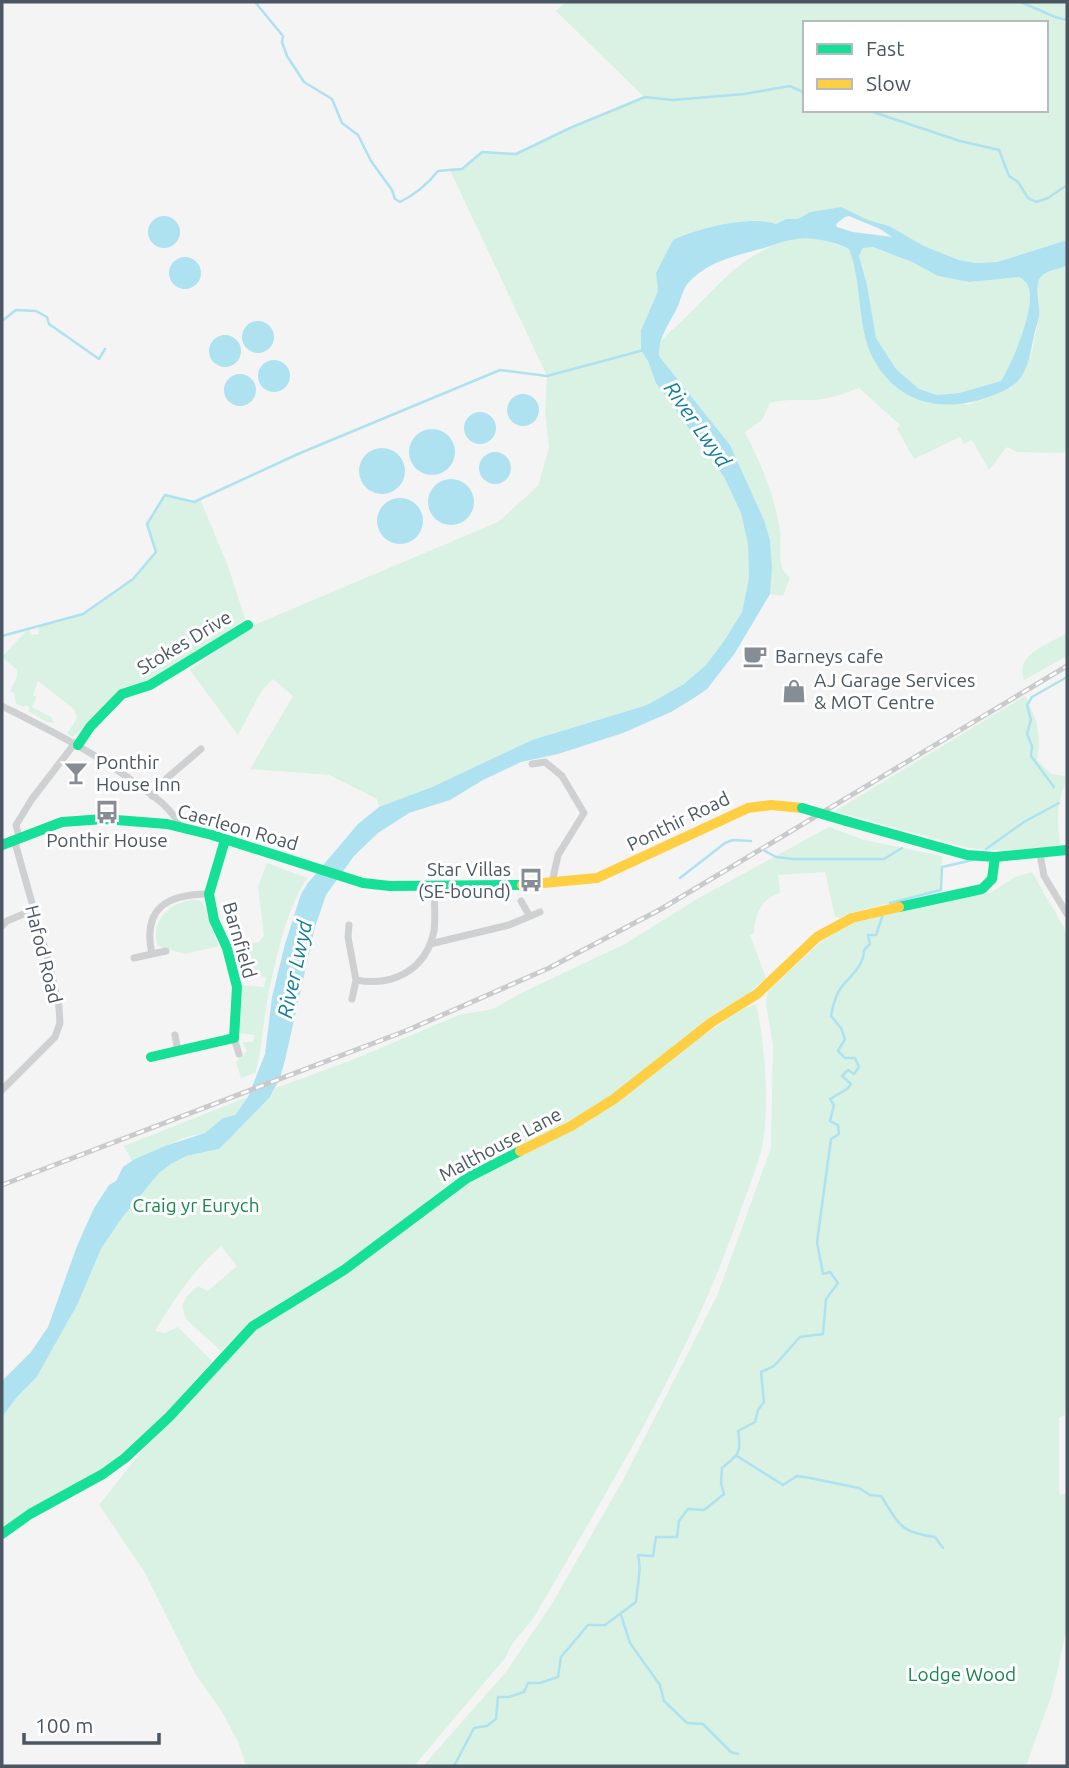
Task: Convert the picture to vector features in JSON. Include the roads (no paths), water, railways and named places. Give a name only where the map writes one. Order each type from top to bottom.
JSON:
[{"type":"street","name":"Stokes Drive","points":[[16,838],[16,825],[32,799],[90,727],[122,695],[150,685],[248,625]]},
{"type":"street","points":[[2,706],[76,744],[123,773],[176,816],[180,827]]},
{"type":"street","points":[[152,796],[167,778],[201,749]]},
{"type":"street","points":[[533,764],[545,762],[562,776],[584,813],[558,855],[552,883]]},
{"type":"street","name":"Ponthir Road","points":[[342,876],[363,883],[390,887],[507,886],[597,877],[620,869],[740,810],[760,804],[802,808],[967,855],[995,857],[1067,850]]},
{"type":"street","name":"Caerleon Road","points":[[2,845],[62,822],[104,819],[180,827],[342,876]]},
{"type":"street","name":"Hafod Road","points":[[2,1090],[55,1037],[60,1023],[50,967],[16,838]]},
{"type":"street","name":"Barnfield","points":[[225,840],[209,894],[214,920],[227,948],[237,987],[234,1038],[239,1054]]},
{"type":"street","points":[[1040,854],[1044,876],[1067,914]]},
{"type":"street","name":"Malthouse Lane","points":[[2,1534],[30,1514],[103,1474],[130,1454],[169,1417],[253,1326],[344,1270],[467,1178],[571,1126],[614,1099],[702,1029],[757,994],[817,937],[852,918],[982,889],[988,886],[995,872],[995,857]]},
{"type":"street","points":[[356,980],[375,983],[405,973],[420,961],[430,944],[434,928],[433,887]]},
{"type":"street","name":"Barnfield","points":[[152,954],[149,938],[153,922],[166,900],[178,896],[209,894]]},
{"type":"street","points":[[522,901],[530,915]]},
{"type":"street","points":[[2,926],[7,921],[33,910]]},
{"type":"street","points":[[430,944],[496,929],[540,912]]},
{"type":"street","points":[[349,925],[356,980],[352,999]]},
{"type":"street","points":[[337,938],[349,939]]},
{"type":"street","points":[[134,958],[166,951]]},
{"type":"street","points":[[175,1035],[178,1051]]},
{"type":"street","points":[[151,1057],[234,1038]]},
{"type":"water","name":"River Lwyd","points":[[841,207],[868,220],[889,226],[924,246],[959,260],[977,263],[997,262],[1067,240],[1067,265],[1046,273],[1038,284],[1039,319],[1029,359],[1021,377],[1001,392],[958,404],[926,402],[911,397],[898,388],[885,377],[869,349],[849,249],[834,243],[818,239],[783,242],[721,261],[688,283],[666,328],[659,356],[730,445],[764,520],[770,540],[770,594],[735,653],[707,689],[671,712],[623,733],[558,754],[521,762],[450,800],[409,813],[378,833],[354,856],[326,895],[315,927],[285,1060],[280,1078],[270,1097],[219,1149],[186,1156],[159,1173],[121,1219],[101,1249],[77,1305],[36,1378],[2,1417],[2,1381],[31,1352],[48,1327],[77,1246],[94,1208],[109,1185],[116,1181],[123,1167],[135,1159],[205,1133],[223,1118],[235,1115],[248,1097],[265,1054],[272,997],[301,894],[358,824],[379,807],[432,787],[532,740],[647,705],[684,684],[706,665],[724,641],[742,612],[749,578],[748,544],[741,513],[724,477],[656,383],[641,350],[641,330],[658,291],[656,273],[673,240],[724,224],[752,221],[776,224],[786,219],[798,219],[810,212]],"holes":[[[849,216],[880,229],[892,237],[837,227],[836,224]],[[873,247],[912,262],[938,276],[969,282],[1020,277],[1026,282],[1030,295],[1026,320],[1017,348],[1001,381],[959,393],[937,395],[919,389],[896,369],[876,338],[859,256],[863,248]]]},
{"type":"water","points":[[164,216],[175,221],[180,232],[175,243],[164,248],[153,243],[148,232],[153,221]]},
{"type":"water","points":[[185,257],[196,262],[201,273],[196,284],[185,289],[174,284],[169,273],[174,262]]},
{"type":"water","points":[[258,321],[269,326],[274,337],[269,348],[258,353],[247,348],[242,337],[247,326]]},
{"type":"water","points":[[225,335],[236,340],[241,351],[236,362],[225,367],[214,362],[209,351],[214,340]]},
{"type":"water","points":[[274,360],[285,365],[290,376],[285,387],[274,392],[263,387],[258,376],[263,365]]},
{"type":"water","points":[[240,374],[251,379],[256,390],[251,401],[240,406],[229,401],[224,390],[229,379]]},
{"type":"water","points":[[523,394],[534,399],[539,410],[534,421],[523,426],[512,421],[507,410],[512,399]]},
{"type":"water","points":[[480,412],[491,417],[496,428],[491,439],[480,444],[469,439],[464,428],[469,417]]},
{"type":"water","points":[[432,429],[448,436],[455,452],[448,468],[432,475],[416,468],[409,452],[416,436]]},
{"type":"water","points":[[382,448],[398,455],[405,471],[398,487],[382,494],[366,487],[359,471],[366,455]]},
{"type":"water","points":[[495,452],[506,457],[511,468],[506,479],[495,484],[484,479],[479,468],[484,457]]},
{"type":"water","points":[[451,479],[467,486],[474,502],[467,518],[451,525],[435,518],[428,502],[435,486]]},
{"type":"water","points":[[400,498],[416,505],[423,521],[416,537],[400,544],[384,537],[377,521],[384,505]]},
{"type":"waterway","points":[[255,2],[283,36],[282,42],[287,56],[304,82],[332,99],[342,123],[358,135],[371,161],[392,190],[395,199],[400,202],[421,189],[438,171],[462,169],[482,152],[516,154],[645,97],[673,100],[744,94],[790,86],[803,92]]},
{"type":"waterway","points":[[1021,2],[1067,20]]},
{"type":"waterway","points":[[873,112],[960,141],[999,150],[1009,176],[1018,182],[1028,198],[1036,202],[1048,198],[1067,185]]},
{"type":"waterway","points":[[2,321],[16,310],[36,311],[47,317],[49,324],[99,359],[105,349]]},
{"type":"waterway","points":[[2,636],[83,614],[133,579],[156,552],[147,524],[165,495],[194,502],[298,454],[500,370],[547,376],[644,350]]},
{"type":"waterway","points":[[1054,787],[1031,756],[1032,746],[1027,734],[1031,720],[1027,705],[1032,697],[1067,677]]},
{"type":"waterway","points":[[986,849],[1024,822],[1059,803]]},
{"type":"waterway","points":[[680,878],[725,843],[733,840],[751,841]]},
{"type":"waterway","points":[[765,851],[776,857],[793,859],[884,859],[902,848]]},
{"type":"waterway","points":[[890,903],[941,890],[942,867],[973,860]]},
{"type":"waterway","points":[[454,1766],[474,1728],[487,1726],[496,1719],[498,1697],[524,1692],[528,1683],[540,1683],[558,1677],[561,1657],[588,1625],[605,1625],[636,1602],[638,1555],[653,1556],[656,1537],[677,1537],[679,1521],[688,1509],[704,1510],[724,1494],[721,1483],[722,1468],[738,1453],[738,1431],[755,1422],[758,1410],[764,1402],[761,1372],[774,1366],[800,1337],[823,1334],[826,1299],[838,1283],[830,1272],[823,1274],[817,1242],[831,1139],[839,1134],[838,1125],[830,1121],[834,1105],[830,1099],[851,1084],[842,1076],[848,1070],[854,1074],[859,1067],[855,1058],[845,1058],[838,1051],[845,1039],[841,1028],[831,1016],[841,987],[860,964],[864,950],[870,944],[868,935],[876,935],[882,917]]},
{"type":"waterway","points":[[737,1456],[783,1485],[797,1476],[859,1488],[870,1495],[881,1496],[902,1526],[914,1533],[935,1537],[943,1548]]},
{"type":"waterway","points":[[621,1615],[630,1643],[660,1685],[664,1701],[687,1723],[703,1724],[731,1752],[738,1754]]},
{"type":"railway","points":[[2,1185],[408,1030],[549,968],[661,909],[1067,666]]},
{"type":"place","name":"Barneys cafe","points":[[755,656]]},
{"type":"place","name":"AJ Garage Services & MOT Centre","points":[[794,691]]},
{"type":"place","name":"Ponthir House Inn","points":[[76,773]]},
{"type":"place","name":"Ponthir House","points":[[107,812]]},
{"type":"place","name":"Star Villas (SE-bound)","points":[[531,880]]},
{"type":"park label","name":"Craig yr Eurych","points":[[196,1205]]},
{"type":"park label","name":"Lodge Wood","points":[[962,1674]]}]
